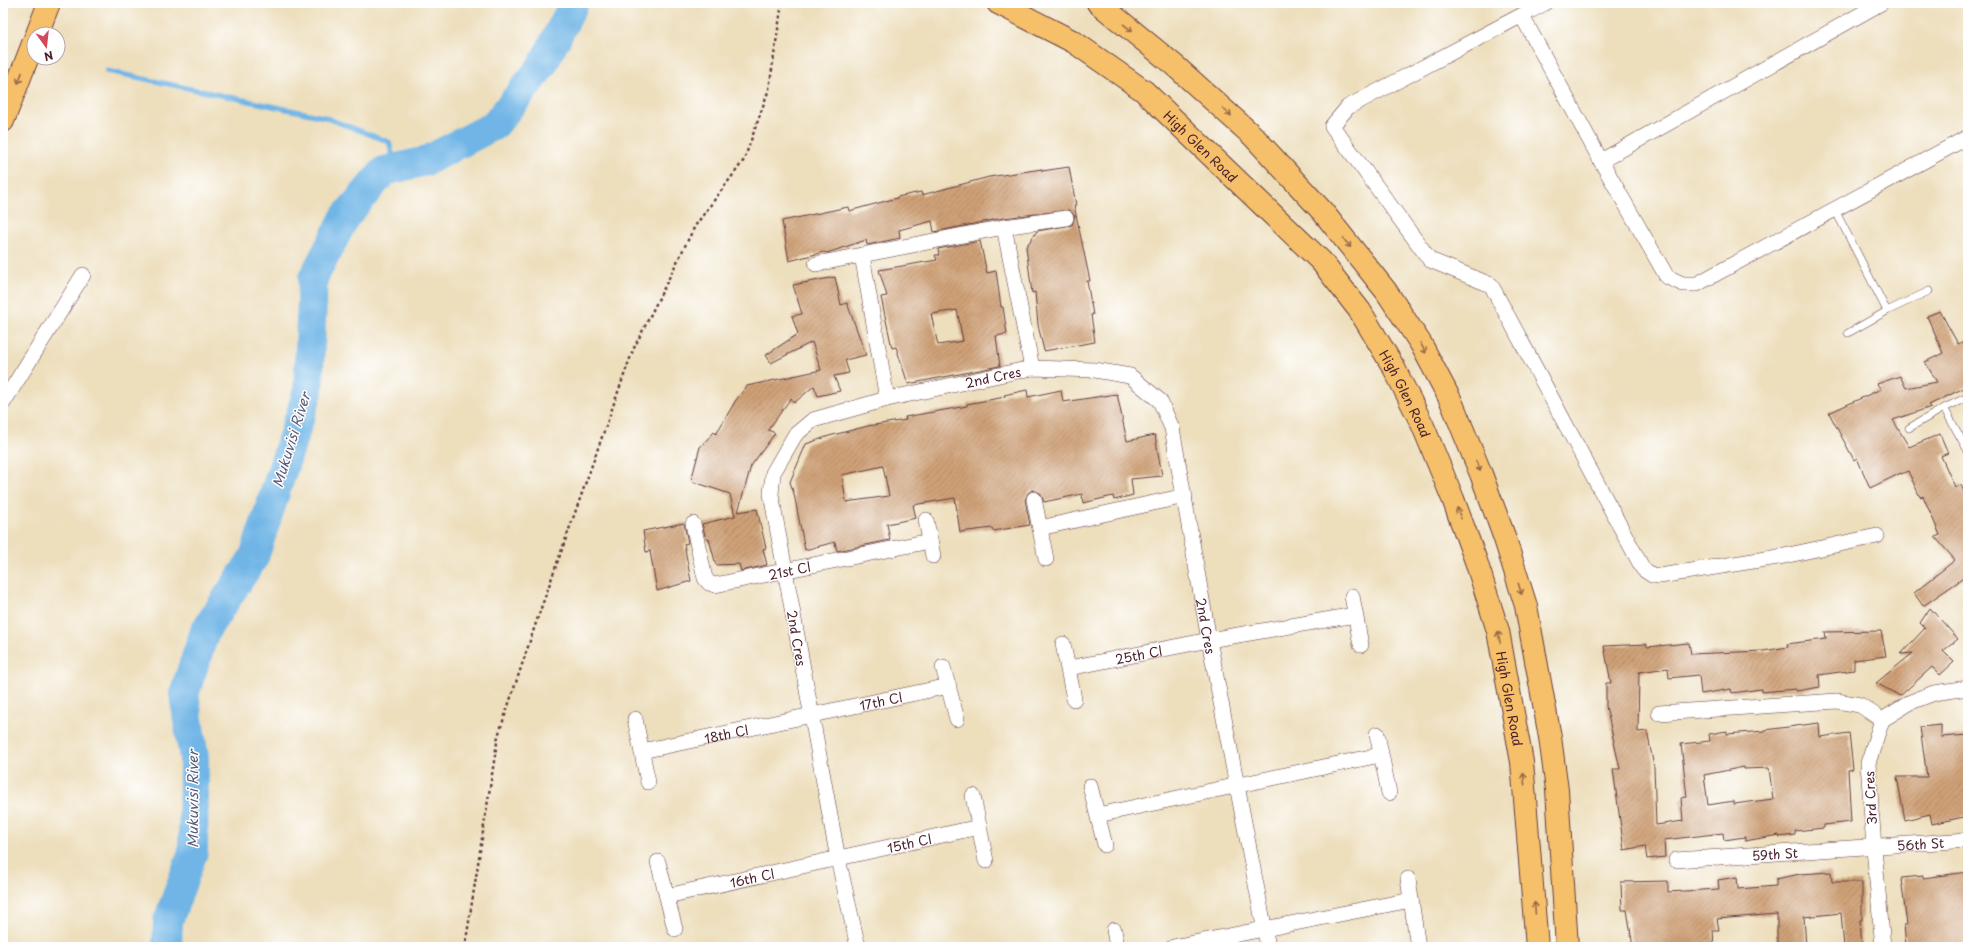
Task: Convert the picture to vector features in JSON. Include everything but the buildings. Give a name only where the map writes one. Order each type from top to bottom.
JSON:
[{"type":"main road","points":[[40,26],[49,3]]},
{"type":"main road","name":"High Glen Road","points":[[998,3],[1074,42],[1144,91],[1321,261],[1360,311],[1394,368],[1423,426],[1453,499],[1476,561],[1498,631],[1522,762],[1538,947]]},
{"type":"main road","points":[[1098,3],[1174,65],[1253,136],[1323,212],[1386,291],[1421,344],[1451,402],[1504,536],[1526,606],[1550,738],[1557,790],[1567,947]]},
{"type":"main road","points":[[3,121],[26,62]]},
{"type":"street","points":[[1545,3],[1348,106],[1332,126],[1430,260],[1491,285],[1643,569],[1652,575],[1660,576],[1784,556],[1877,536]]},
{"type":"street","points":[[1601,162],[1882,3]]},
{"type":"street","points":[[1522,16],[1601,162],[1667,277],[1683,284],[1697,284],[1968,136]]},
{"type":"street","points":[[816,264],[1004,227],[1066,218]]},
{"type":"street","points":[[1004,227],[1032,368]]},
{"type":"street","points":[[862,255],[887,399]]},
{"type":"street","points":[[3,403],[83,275]]},
{"type":"street","name":"2nd Cres","points":[[858,947],[838,859],[771,494],[773,473],[795,434],[813,420],[887,399],[1032,368],[1095,370],[1130,376],[1160,402],[1172,428],[1209,640],[1268,947]]},
{"type":"street","points":[[1040,528],[1185,496]]},
{"type":"street","points":[[1034,499],[1046,559]]},
{"type":"street","points":[[926,520],[933,556]]},
{"type":"street","name":"21st Cl","points":[[693,524],[705,578],[710,583],[715,585],[930,541]]},
{"type":"street","points":[[1352,596],[1361,645]]},
{"type":"street","name":"25th Cl","points":[[1069,668],[1209,640],[1355,615]]},
{"type":"street","points":[[1064,644],[1074,699]]},
{"type":"street","points":[[943,667],[957,719]]},
{"type":"street","name":"17th Cl","points":[[811,716],[949,686]]},
{"type":"street","points":[[1660,713],[1837,701],[1860,705],[1882,720],[1911,702],[1934,693],[1968,688]]},
{"type":"street","name":"18th Cl","points":[[642,751],[811,716]]},
{"type":"street","points":[[635,719],[648,782]]},
{"type":"street","name":"3rd Cres","points":[[1882,720],[1868,763],[1883,947]]},
{"type":"street","points":[[1377,734],[1380,755],[1389,793]]},
{"type":"street","points":[[1098,815],[1380,755]]},
{"type":"street","points":[[1090,786],[1105,845]]},
{"type":"street","points":[[973,796],[986,861]]},
{"type":"street","name":"15th Cl","points":[[838,859],[979,827]]},
{"type":"street","name":"56th St","points":[[1874,848],[1968,840]]},
{"type":"street","name":"59th St","points":[[1676,860],[1874,848]]},
{"type":"street","name":"16th Cl","points":[[667,896],[838,859]]},
{"type":"street","points":[[658,862],[675,930]]},
{"type":"street","points":[[1408,879],[1418,947]]},
{"type":"street","points":[[1173,947],[1411,900]]},
{"type":"street","points":[[1114,930],[1117,947]]},
{"type":"lane","points":[[1835,210],[1887,311]]},
{"type":"lane","points":[[1848,333],[1887,311],[1929,291]]},
{"type":"lane","points":[[1908,428],[1944,408],[1968,397]]},
{"type":"lane","points":[[1944,408],[1968,451]]},
{"type":"path","points":[[464,947],[498,736],[540,611],[634,350],[695,226],[744,160],[769,89],[782,3]]},
{"type":"waterway","name":"Mukuvisi River","points":[[167,947],[168,921],[193,852],[194,758],[184,694],[205,631],[254,557],[308,391],[313,278],[345,217],[384,171],[426,161],[495,125],[542,66],[574,3]]},
{"type":"waterway","points":[[107,71],[324,117],[389,142],[396,168]]}]
